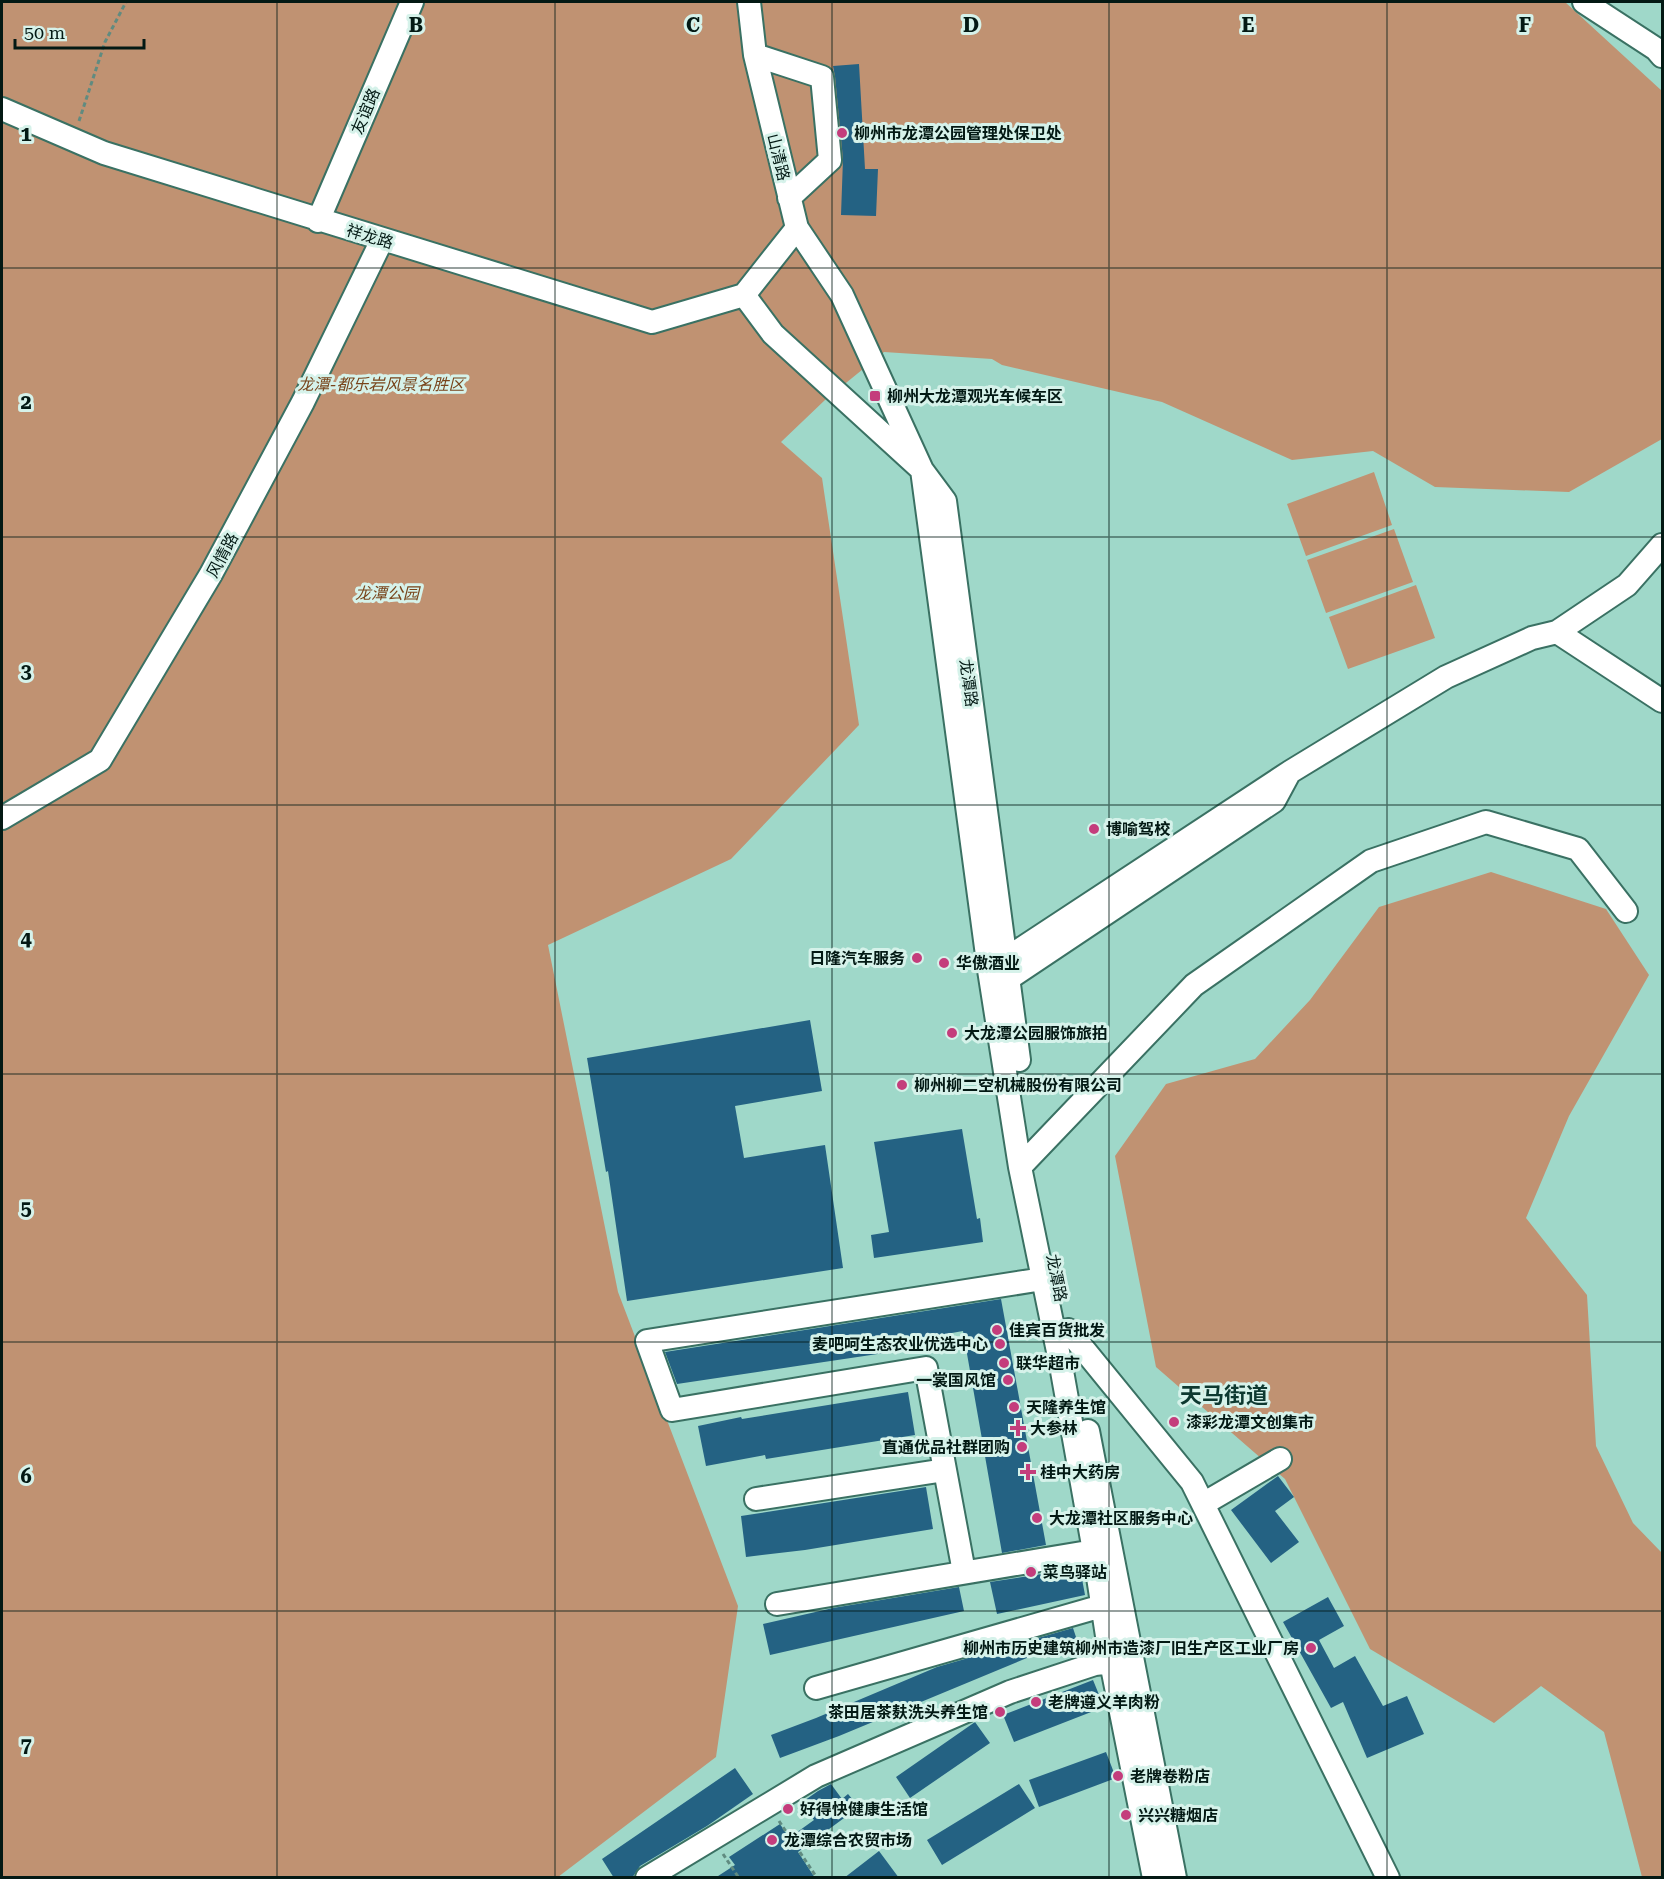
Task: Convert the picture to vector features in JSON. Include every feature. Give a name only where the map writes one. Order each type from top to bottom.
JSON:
[{"type":"street","name":"友谊路","points":[[318,221],[412,2]]},
{"type":"street","name":"山清路","points":[[749,2],[755,55],[797,228],[842,295],[922,470]]},
{"type":"street","points":[[1584,2],[1656,48],[1662,56]]},
{"type":"street","points":[[755,55],[822,77],[830,160],[789,198]]},
{"type":"street","name":"祥龙路","points":[[2,110],[104,153],[318,221],[652,322],[744,295]]},
{"type":"street","points":[[744,295],[797,228]]},
{"type":"street","name":"风情路","points":[[2,818],[100,760],[212,574],[303,402],[382,240]]},
{"type":"street","name":"龙潭路","points":[[744,295],[773,334],[922,470],[945,501],[990,906],[1043,1279],[1094,1551],[1111,1662],[1154,1878]]},
{"type":"street","points":[[999,974],[1290,771],[1446,677],[1532,638],[1557,632],[1627,585],[1662,545]]},
{"type":"street","points":[[1557,632],[1662,700]]},
{"type":"street","points":[[1026,1160],[1194,985],[1371,861],[1486,822],[1578,849],[1626,910]]},
{"type":"street","name":"龙潭路","points":[[1026,1160],[1068,1330],[1175,1878]]},
{"type":"street","points":[[964,1572],[926,1368],[672,1410],[647,1341],[1043,1279]]},
{"type":"street","points":[[1068,1330],[1192,1482],[1388,1878]]},
{"type":"street","points":[[1203,1504],[1280,1459]]},
{"type":"street","points":[[756,1499],[945,1470]]},
{"type":"street","points":[[777,1604],[1094,1551]]},
{"type":"street","points":[[816,1688],[1102,1606]]},
{"type":"street","points":[[647,1878],[816,1776],[1010,1692],[1095,1664],[1111,1662]]},
{"type":"path","points":[[73,140],[105,42],[126,2]]},
{"type":"path","points":[[769,1804],[817,1878]]},
{"type":"path","points":[[712,1838],[739,1878]]},
{"type":"green space","name":"龙潭-都乐岩风景名胜区","points":[[2,2],[1565,2],[1662,91],[1662,439],[1569,492],[1435,487],[1373,451],[1292,460],[1162,402],[1002,365],[992,359],[884,352],[825,400],[781,442],[822,478],[859,725],[731,859],[548,945],[618,1292],[738,1606],[716,1757],[558,1877],[2,1878]]},
{"type":"green space","points":[[1374,472],[1392,525],[1306,556],[1287,504]]},
{"type":"green space","points":[[1394,529],[1413,582],[1326,613],[1307,560]]},
{"type":"green space","points":[[1416,585],[1435,638],[1348,669],[1329,617]]},
{"type":"green space","points":[[1491,872],[1606,909],[1649,975],[1569,1116],[1526,1218],[1587,1295],[1596,1446],[1633,1523],[1662,1553],[1662,1877],[1642,1877],[1604,1732],[1541,1686],[1494,1723],[1370,1649],[1285,1479],[1156,1367],[1115,1156],[1166,1084],[1255,1059],[1310,1000],[1379,907]]},
{"type":"building","points":[[859,64],[865,169],[878,169],[876,216],[841,215],[843,159],[833,66]]},
{"type":"building","points":[[810,1020],[822,1091],[735,1106],[744,1158],[825,1145],[843,1268],[627,1301],[608,1171],[606,1172],[587,1058]]},
{"type":"building","points":[[962,1129],[983,1242],[874,1258],[871,1235],[889,1232],[874,1142]]},
{"type":"building","points":[[1001,1299],[1046,1545],[1002,1553],[963,1331],[890,1344],[891,1352],[677,1384],[665,1352]]},
{"type":"building","points":[[908,1392],[915,1435],[766,1459],[765,1455],[706,1466],[698,1426],[741,1417],[742,1419]]},
{"type":"building","points":[[1278,1476],[1294,1497],[1275,1511],[1299,1542],[1271,1563],[1231,1510]]},
{"type":"building","points":[[926,1487],[933,1529],[805,1550],[746,1557],[741,1516]]},
{"type":"building","points":[[1080,1568],[1085,1595],[997,1614],[990,1582]]},
{"type":"building","points":[[959,1587],[964,1611],[770,1655],[763,1624],[833,1608]]},
{"type":"building","points":[[1328,1597],[1344,1626],[1319,1640],[1334,1668],[1355,1656],[1383,1706],[1407,1696],[1424,1734],[1367,1758],[1343,1702],[1331,1708],[1283,1622]]},
{"type":"building","points":[[1073,1628],[1079,1646],[1049,1658],[1046,1650],[839,1736],[780,1758],[771,1735],[937,1667]]},
{"type":"building","points":[[1093,1680],[1104,1707],[1014,1742],[1003,1715]]},
{"type":"building","points":[[975,1722],[990,1743],[910,1798],[896,1777]]},
{"type":"building","points":[[1106,1752],[1116,1778],[1039,1807],[1029,1780]]},
{"type":"building","points":[[735,1768],[753,1794],[707,1826],[640,1866],[632,1878],[614,1878],[602,1859]]},
{"type":"building","points":[[831,1784],[842,1799],[848,1794],[859,1807],[798,1852],[815,1878],[715,1878],[735,1865],[729,1857],[780,1824],[789,1838],[814,1820],[801,1803]]},
{"type":"building","points":[[1019,1784],[1035,1808],[942,1865],[927,1840]]},
{"type":"building","points":[[879,1851],[899,1878],[844,1878]]},
{"type":"place","name":"柳州市龙潭公园管理处保卫处","points":[[842,133]]},
{"type":"place","name":"柳州大龙潭观光车候车区","points":[[875,396]]},
{"type":"place","name":"博喻驾校","points":[[1094,829]]},
{"type":"place","name":"日隆汽车服务","points":[[917,958]]},
{"type":"place","name":"华傲酒业","points":[[944,963]]},
{"type":"place","name":"大龙潭公园服饰旅拍","points":[[952,1033]]},
{"type":"place","name":"柳州柳二空机械股份有限公司","points":[[902,1085]]},
{"type":"place","name":"佳宾百货批发","points":[[997,1330]]},
{"type":"place","name":"麦吧呵生态农业优选中心","points":[[1000,1344]]},
{"type":"place","name":"联华超市","points":[[1004,1363]]},
{"type":"place","name":"一裳国风馆","points":[[1008,1380]]},
{"type":"place","name":"天隆养生馆","points":[[1014,1407]]},
{"type":"place","name":"漆彩龙潭文创集市","points":[[1174,1422]]},
{"type":"place","name":"大参林","points":[[1018,1428]]},
{"type":"place","name":"直通优品社群团购","points":[[1022,1447]]},
{"type":"place","name":"桂中大药房","points":[[1028,1472]]},
{"type":"place","name":"大龙潭社区服务中心","points":[[1037,1518]]},
{"type":"place","name":"菜鸟驿站","points":[[1031,1572]]},
{"type":"place","name":"柳州市历史建筑柳州市造漆厂旧生产区工业厂房","points":[[1311,1648]]},
{"type":"place","name":"老牌遵义羊肉粉","points":[[1036,1702]]},
{"type":"place","name":"茶田居茶麸洗头养生馆","points":[[1000,1712]]},
{"type":"place","name":"老牌卷粉店","points":[[1118,1776]]},
{"type":"place","name":"好得快健康生活馆","points":[[788,1809]]},
{"type":"place","name":"兴兴糖烟店","points":[[1126,1815]]},
{"type":"place","name":"龙潭综合农贸市场","points":[[772,1840]]},
{"type":"district","name":"天马街道","points":[[1224,1395]]},
{"type":"park label","name":"龙潭公园","points":[[387,593]]}]
